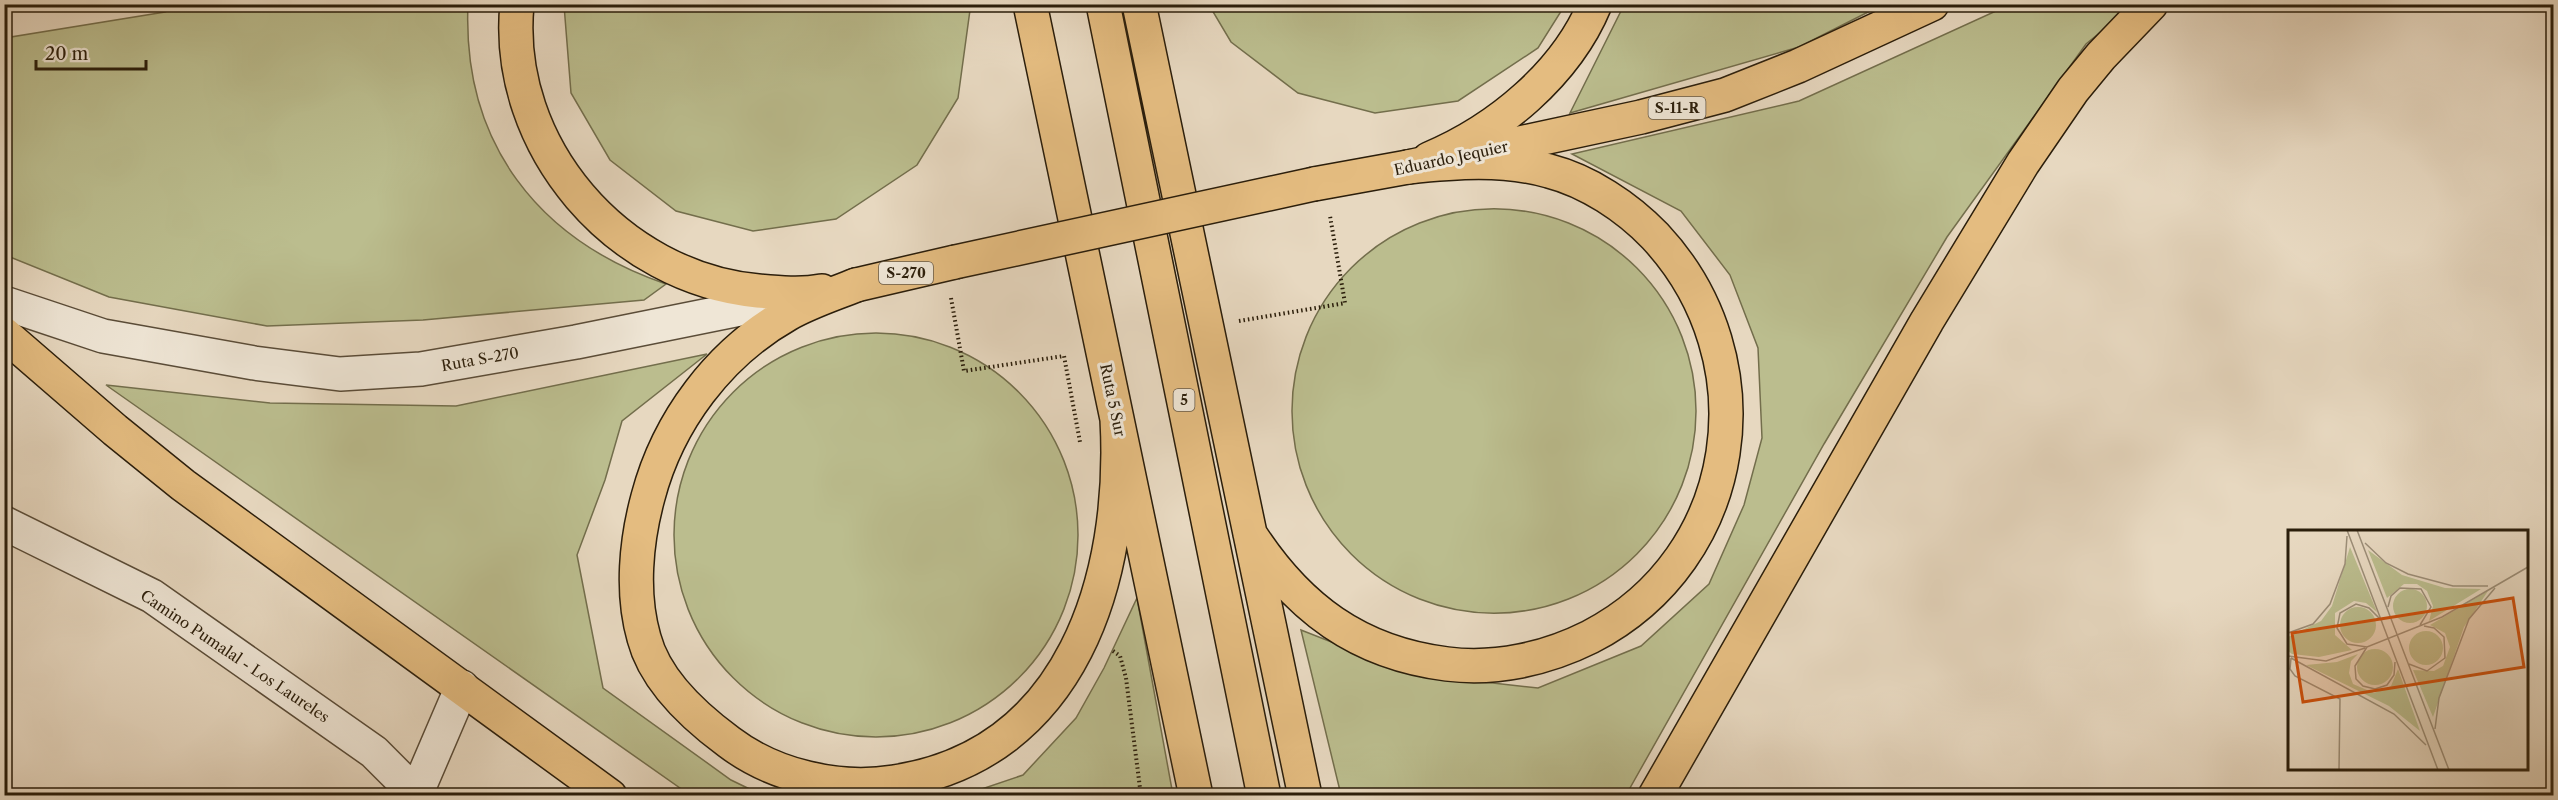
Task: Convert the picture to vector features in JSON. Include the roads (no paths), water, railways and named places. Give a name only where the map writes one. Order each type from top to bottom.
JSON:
[{"type":"highway","points":[[517,4],[515,25],[518,63],[526,99],[539,134],[557,167],[579,198],[606,225],[637,249],[705,282],[743,290],[781,294],[819,292],[856,285]]},
{"type":"highway","name":"5","points":[[1103,4],[1264,795]]},
{"type":"highway","points":[[1139,4],[1305,795]]},
{"type":"highway","points":[[1408,167],[1446,151],[1473,136],[1516,106],[1566,55],[1586,25],[1595,4]]},
{"type":"highway","name":"Eduardo Jequier","points":[[955,262],[1314,184],[1408,167],[1641,117],[1725,95],[1798,66],[1932,4]]},
{"type":"highway","points":[[1655,795],[1927,321],[2023,163],[2073,90],[2101,56],[2151,4]]},
{"type":"highway","name":"Ruta 5 Sur","points":[[1029,12],[1196,795]]},
{"type":"highway","points":[[1250,534],[1270,565],[1295,593],[1323,617],[1355,637],[1389,652],[1424,661],[1461,666],[1499,664],[1535,658],[1570,647],[1603,630],[1634,609],[1661,584],[1684,555],[1702,523],[1715,490],[1724,455],[1727,419],[1725,383],[1718,347],[1707,313],[1690,281],[1669,252],[1644,225],[1616,203],[1584,185],[1551,171],[1511,163],[1479,162],[1408,167]]},
{"type":"highway","name":"Ruta S-270","points":[[856,285],[955,262]]},
{"type":"highway","points":[[856,285],[789,313],[731,356],[706,383],[685,412],[667,443],[652,481],[642,519],[637,559],[638,599],[644,639],[660,672],[682,702],[708,727],[754,758],[771,766],[814,779],[879,784],[901,781],[946,770],[977,756],[1005,737],[1032,714],[1054,688],[1072,659],[1102,584],[1113,538],[1117,499],[1117,419]]},
{"type":"highway","points":[[4,334],[115,430],[183,485],[610,795]]},
{"type":"street","name":"Ruta S-270","points":[[4,303],[103,336],[254,363],[340,374],[421,369],[454,364],[710,317],[856,285]]},
{"type":"street","name":"Camino Pumalal - Los Laureles","points":[[4,523],[152,596],[374,752],[417,794]]},
{"type":"street","points":[[417,794],[462,687]]}]
